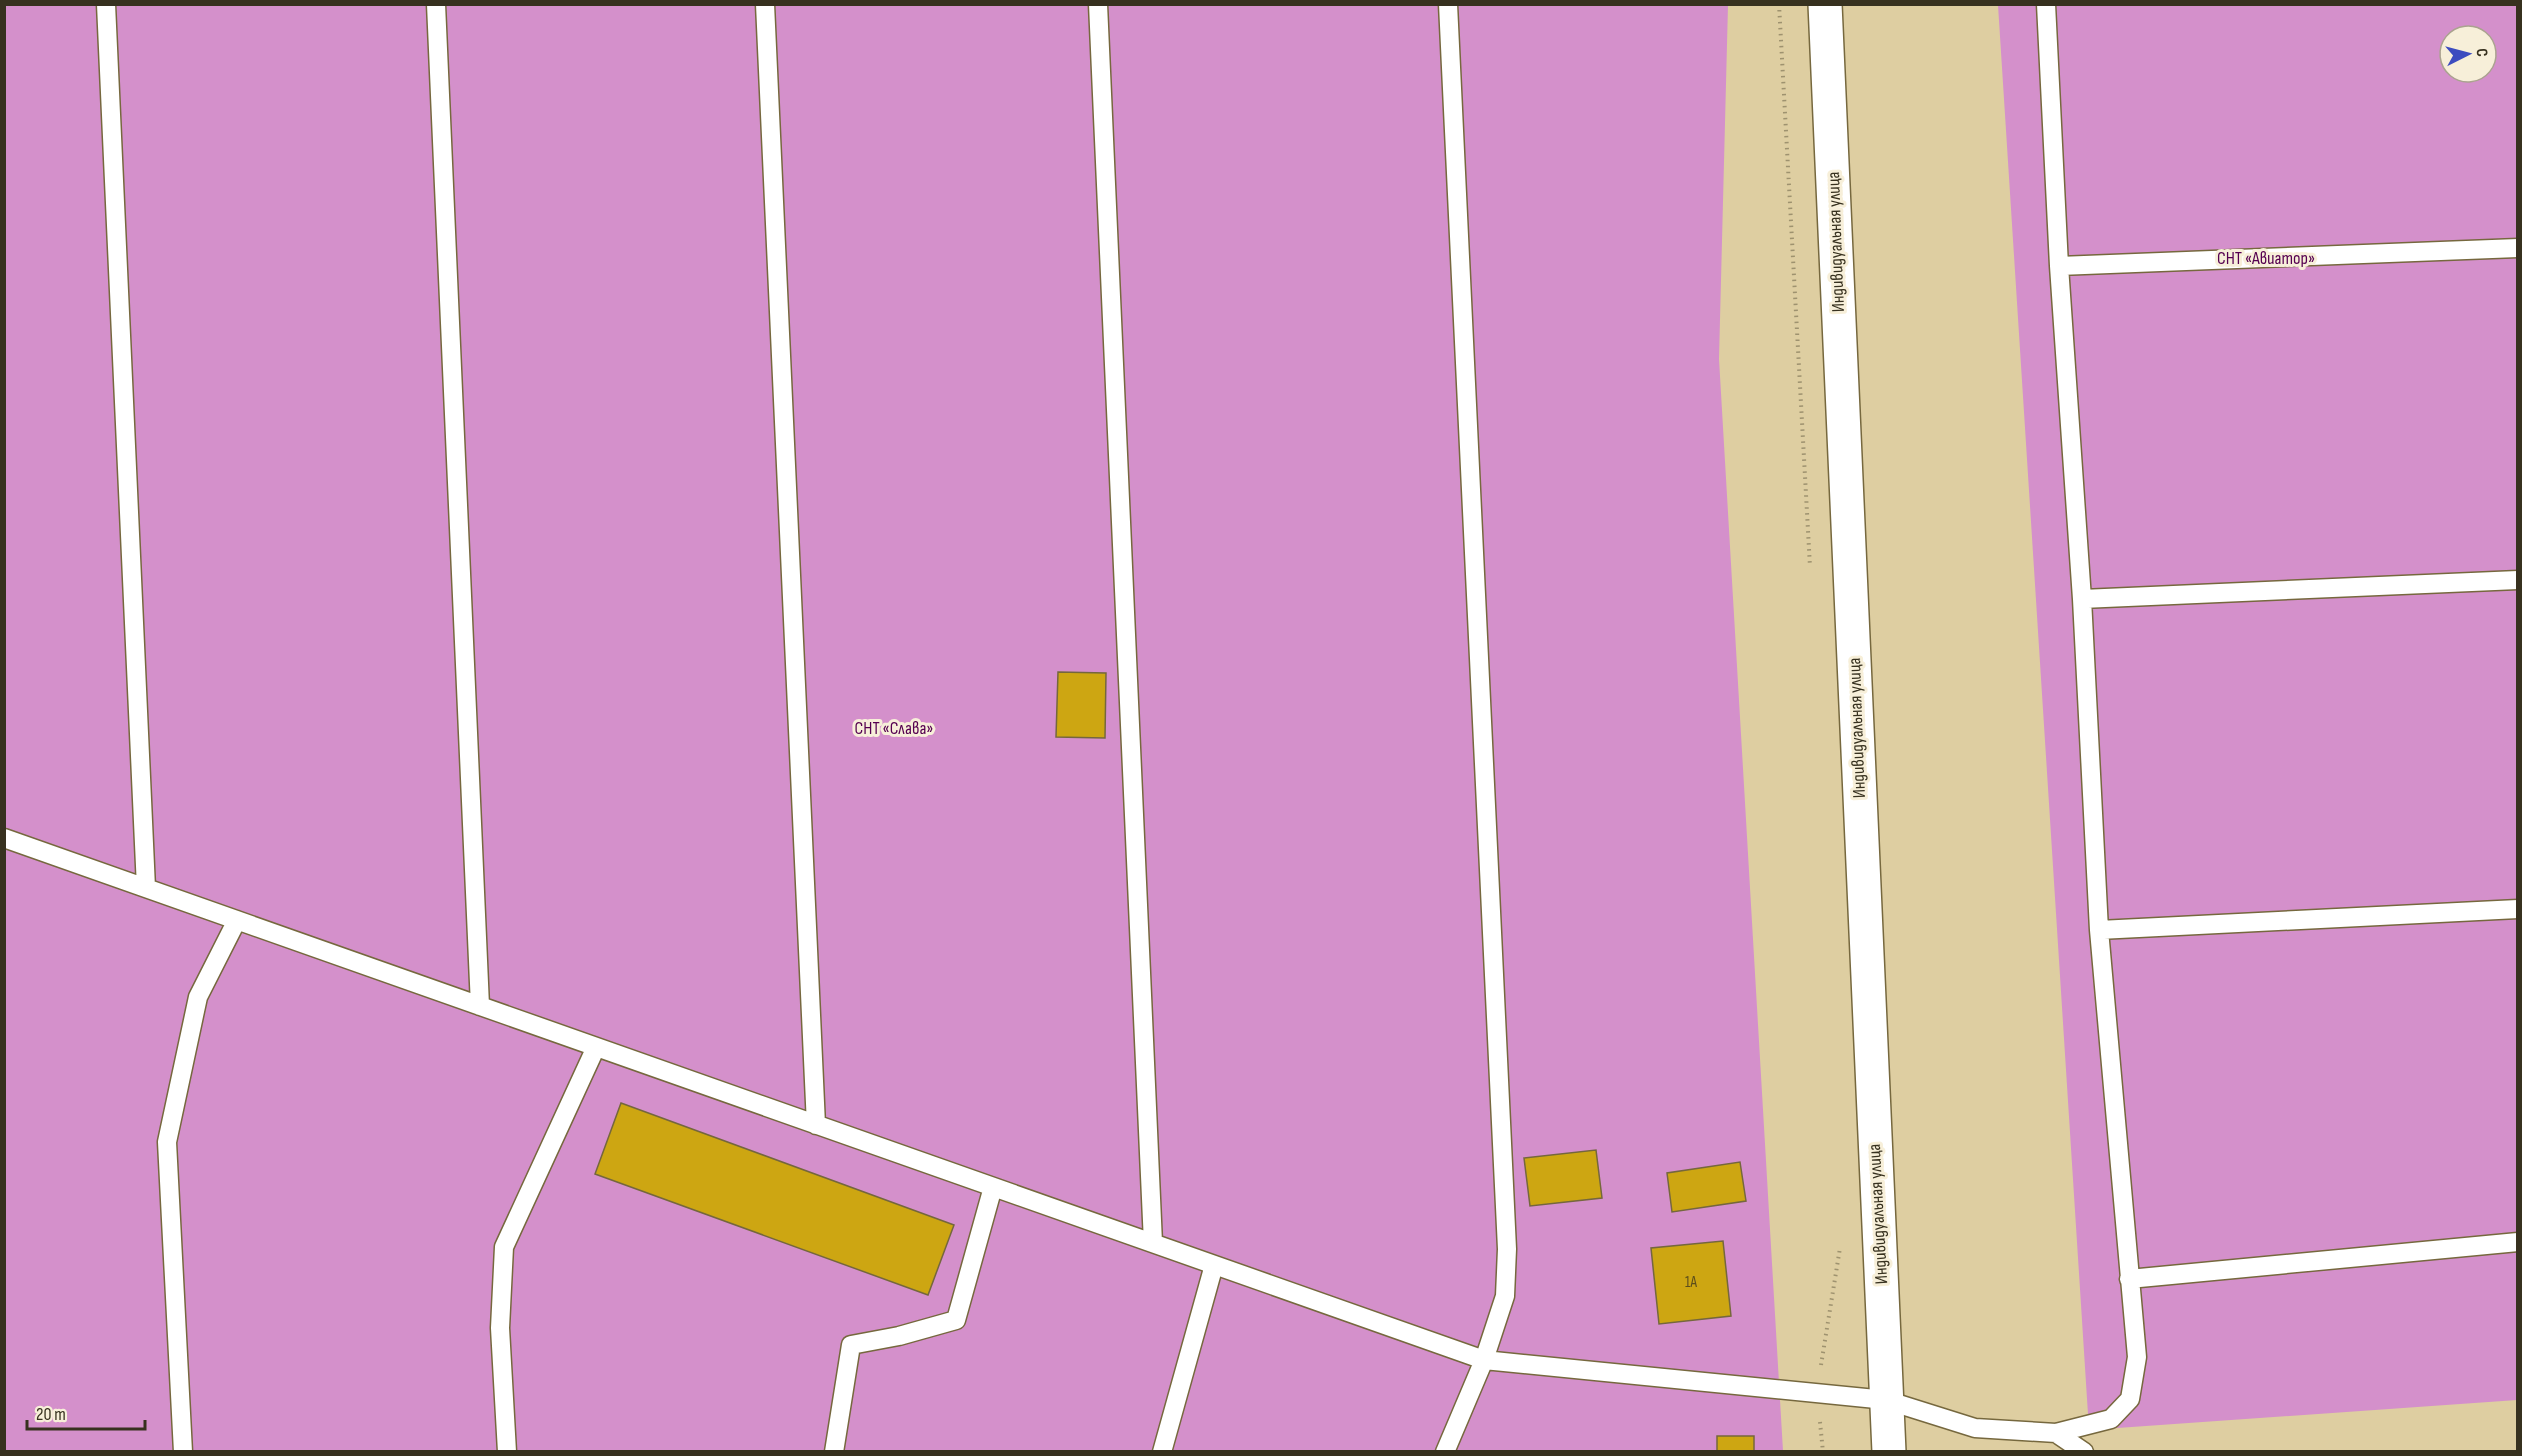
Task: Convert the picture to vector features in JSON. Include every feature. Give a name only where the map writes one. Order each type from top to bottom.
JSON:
[{"type":"main road","name":"Индивидуальная улица","points":[[1825,4],[1889,1452]]},
{"type":"lane","points":[[106,4],[146,888]]},
{"type":"lane","points":[[436,4],[480,1006]]},
{"type":"lane","points":[[765,4],[816,1125]]},
{"type":"lane","points":[[1098,4],[1153,1243]]},
{"type":"lane","points":[[1445,1452],[1484,1360],[1505,1296],[1507,1249],[1448,4]]},
{"type":"lane","points":[[4,838],[1484,1360],[1886,1400],[1975,1428],[2056,1433],[2111,1419],[2130,1399],[2138,1357],[2098,930],[2082,599],[2059,266],[2046,4]]},
{"type":"lane","points":[[2059,266],[2517,248]]},
{"type":"lane","points":[[2082,599],[2517,580]]},
{"type":"lane","points":[[2098,930],[2517,909]]},
{"type":"lane","points":[[183,1452],[167,1142],[198,997],[237,920]]},
{"type":"lane","points":[[507,1452],[501,1328],[504,1247],[596,1047]]},
{"type":"lane","points":[[834,1452],[851,1345],[899,1336],[956,1320],[993,1187]]},
{"type":"lane","points":[[2129,1279],[2517,1242]]},
{"type":"lane","points":[[1162,1452],[1214,1265]]},
{"type":"lane","points":[[2056,1433],[2084,1452]]},
{"type":"path","points":[[1779,4],[1810,576]]},
{"type":"path","points":[[1823,1452],[1816,1393],[1841,1243]]},
{"type":"green space","name":"СНТ «Слава»","points":[[5,5],[1728,5],[1719,359],[1783,1451],[5,1452]]},
{"type":"green space","name":"СНТ «Авиатор»","points":[[1998,5],[2517,5],[2517,1400],[2089,1430]]},
{"type":"building","points":[[1058,672],[1106,673],[1105,738],[1056,737]]},
{"type":"building","points":[[621,1103],[954,1225],[928,1295],[595,1174]]},
{"type":"building","points":[[1596,1150],[1602,1198],[1530,1206],[1524,1158]]},
{"type":"building","points":[[1740,1162],[1746,1201],[1672,1212],[1667,1173]]},
{"type":"building","points":[[1723,1241],[1731,1316],[1659,1324],[1651,1248]]},
{"type":"building","points":[[1717,1436],[1754,1436],[1754,1452],[1717,1452]]}]
